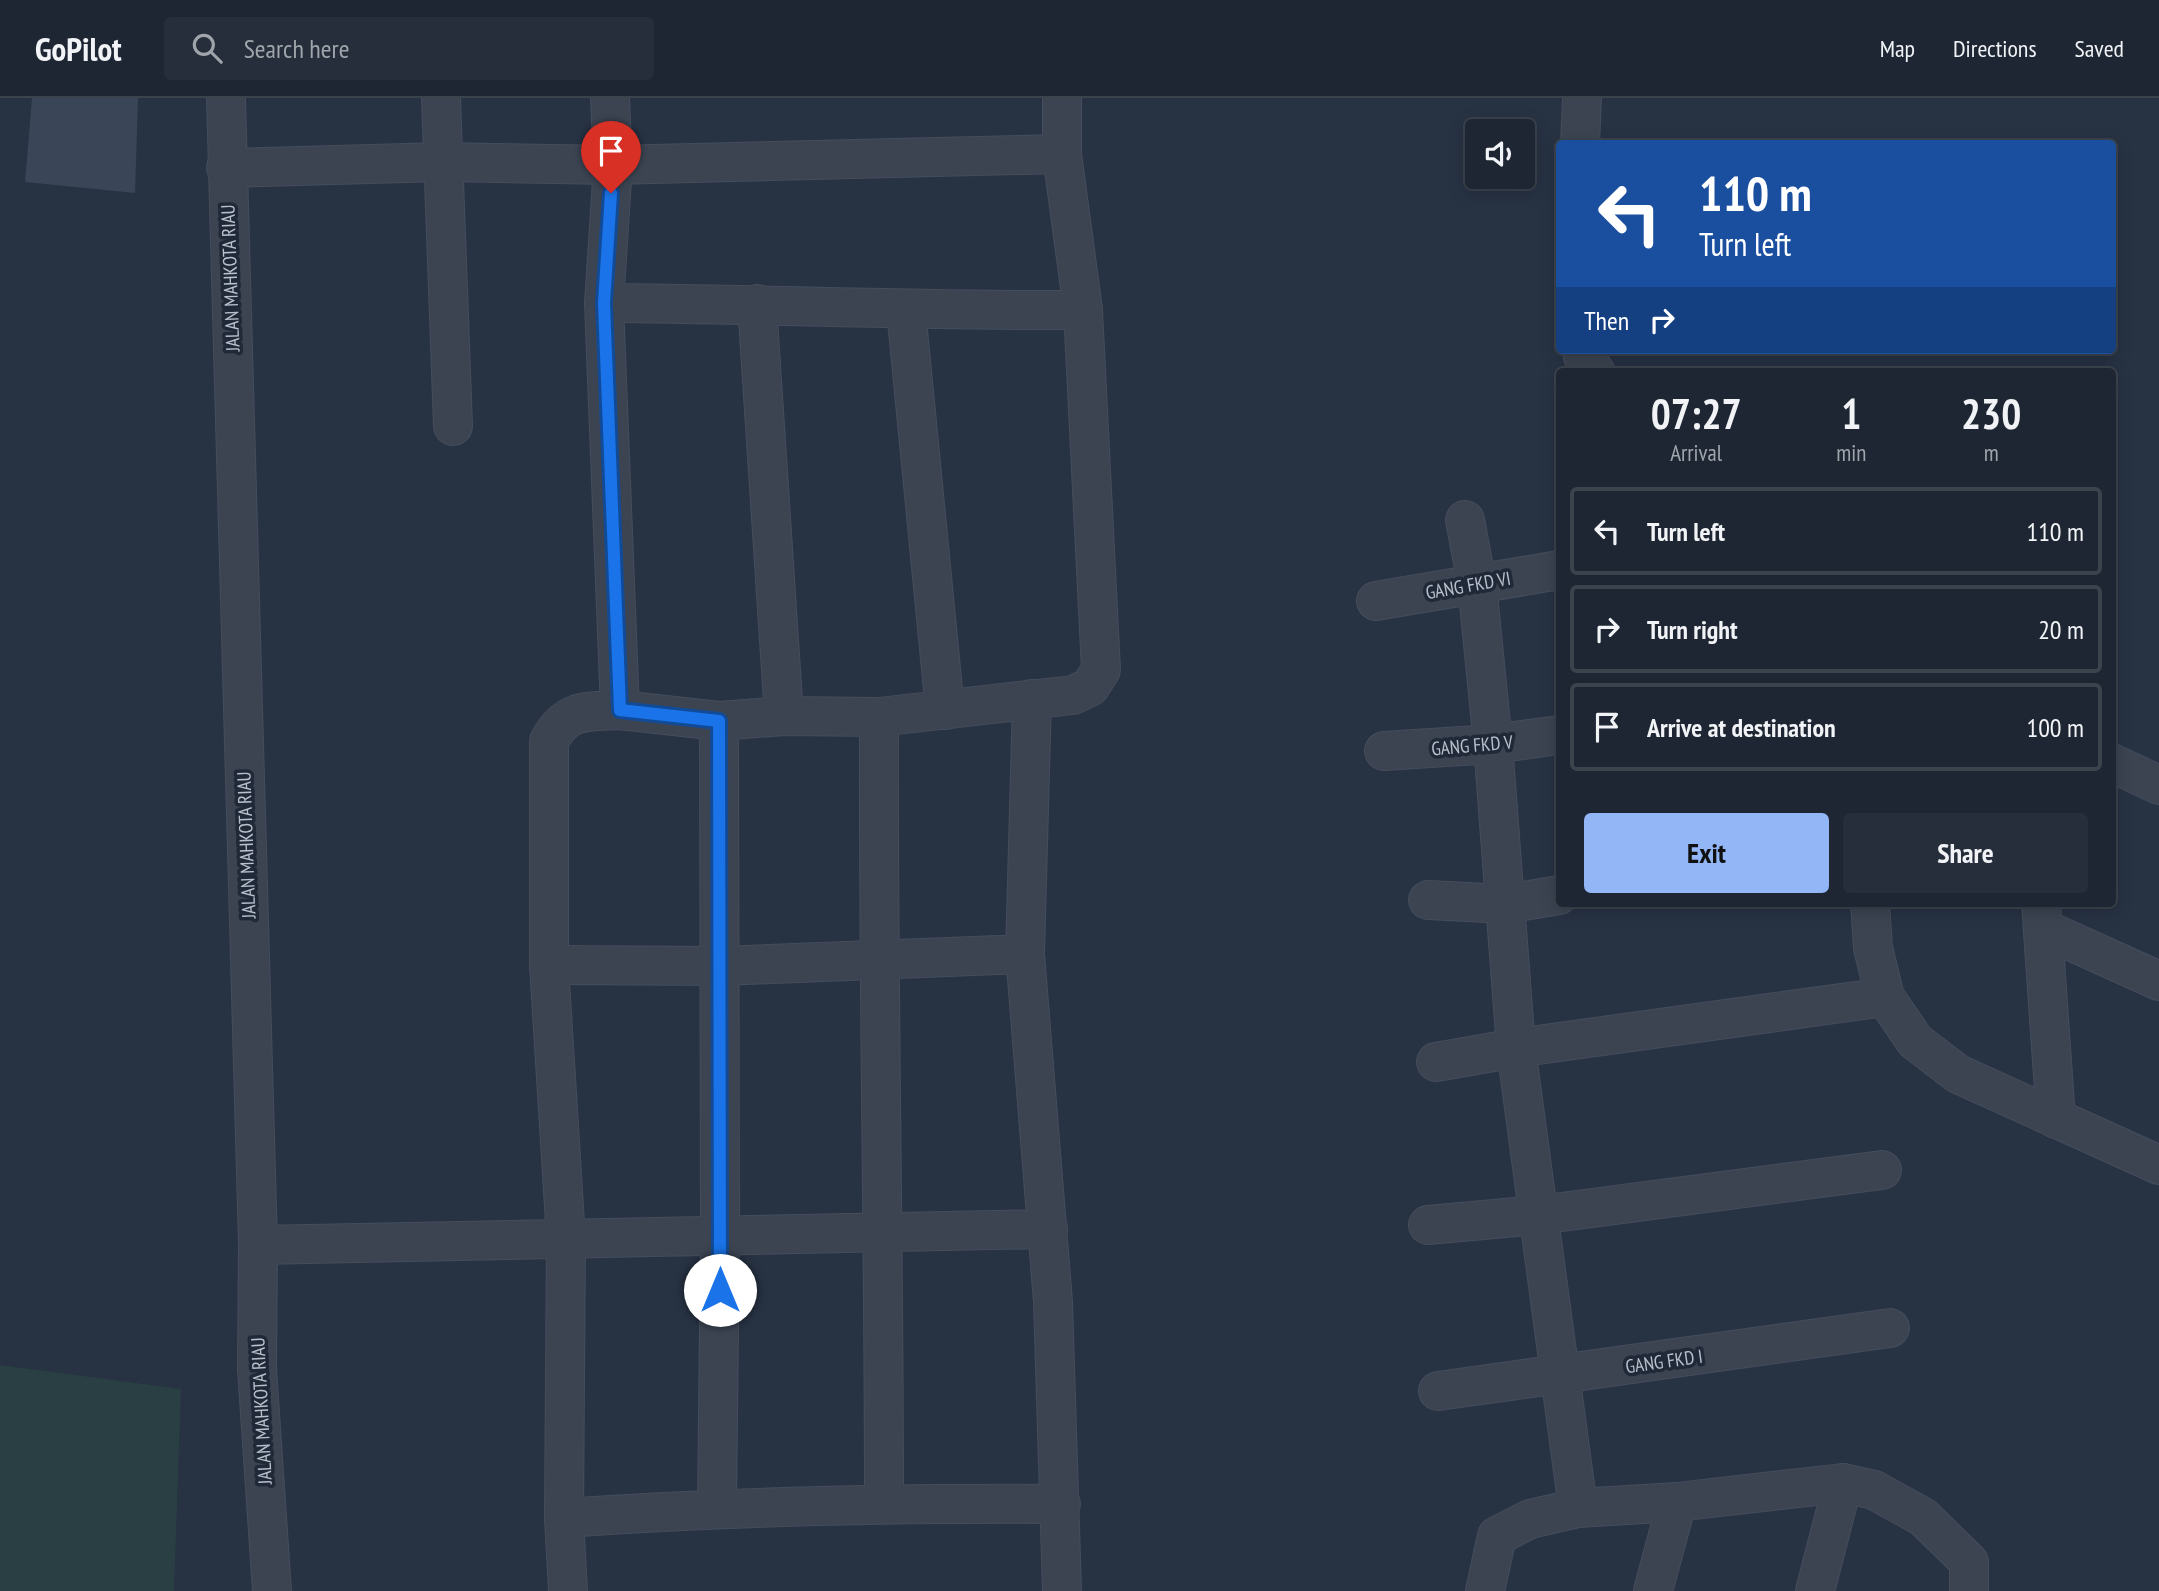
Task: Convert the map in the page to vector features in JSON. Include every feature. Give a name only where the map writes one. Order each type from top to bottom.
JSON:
[{"type":"street","name":"JALAN MAHKOTA RIAU","points":[[226,98],[258,1245],[257,1368],[272,1591]]},
{"type":"street","points":[[441,98],[453,426]]},
{"type":"street","points":[[610,98],[612,165],[604,303],[620,710]]},
{"type":"street","points":[[568,1591],[564,1518],[566,1239],[550,965],[549,741],[559,723],[578,713],[620,710],[719,721],[784,716],[879,717],[1073,695],[1090,687],[1101,670],[1083,310],[1062,154],[1062,98]]},
{"type":"street","points":[[1580,140],[1582,98]]},
{"type":"street","points":[[226,168],[442,162],[612,165],[1062,154]]},
{"type":"street","points":[[604,303],[757,304],[906,310],[1083,310]]},
{"type":"street","points":[[757,304],[784,716]]},
{"type":"street","points":[[906,310],[945,710]]},
{"type":"street","points":[[1583,354],[1592,368]]},
{"type":"street","points":[[1465,520],[1476,584],[1493,744],[1516,1048],[1578,1508]]},
{"type":"street","name":"GANG FKD VI","points":[[1376,601],[1556,571]]},
{"type":"street","points":[[1032,699],[1025,954],[1048,1229],[1061,1504],[1062,1591]]},
{"type":"street","points":[[879,717],[878,960],[884,1233],[884,1502]]},
{"type":"street","points":[[717,1507],[721,966],[719,721]]},
{"type":"street","name":"GANG FKD V","points":[[1384,751],[1493,744],[1556,734]]},
{"type":"street","points":[[2116,765],[2159,785]]},
{"type":"street","points":[[1428,900],[1507,904],[1556,896]]},
{"type":"street","points":[[1870,907],[1874,948],[1885,997],[1915,1041],[1958,1074],[2159,1165]]},
{"type":"street","points":[[2042,916],[2056,1119]]},
{"type":"street","points":[[2042,916],[2159,981]]},
{"type":"street","points":[[550,965],[721,966],[1025,954]]},
{"type":"street","points":[[1436,1062],[1516,1048],[1885,997]]},
{"type":"street","points":[[1428,1225],[1539,1215],[1882,1170]]},
{"type":"street","points":[[258,1245],[1048,1229]]},
{"type":"street","name":"GANG FKD I","points":[[1438,1391],[1890,1328]]},
{"type":"street","points":[[1485,1591],[1497,1536],[1530,1518],[1578,1508],[1677,1502],[1843,1483],[1874,1490],[1923,1517],[1969,1562],[1969,1591]]},
{"type":"street","points":[[1815,1591],[1843,1483]]},
{"type":"street","points":[[564,1518],[717,1507],[884,1502],[1061,1504]]},
{"type":"street","points":[[1653,1591],[1677,1502]]},
{"type":"green space","points":[[0,1365],[181,1389],[174,1591],[0,1591]]},
{"type":"building","points":[[32,98],[138,98],[135,193],[25,182]]},
{"type":"route","points":[[611,193],[604,303],[620,710],[719,721],[720,1290]]}]
